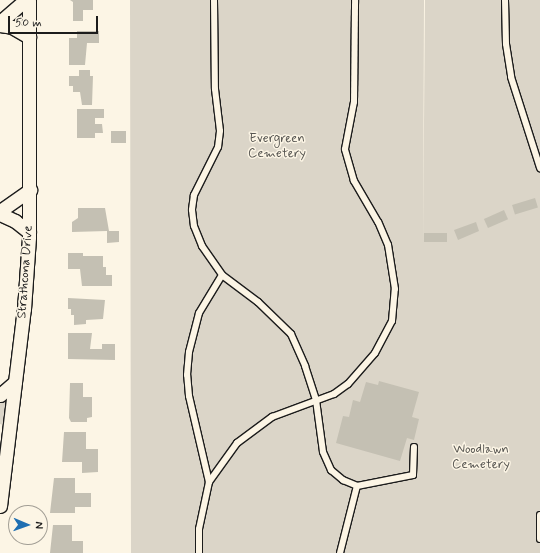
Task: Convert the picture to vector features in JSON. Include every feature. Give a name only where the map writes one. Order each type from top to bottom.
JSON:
[{"type":"street","points":[[0,22],[25,0]]},
{"type":"street","name":"Strathcona Drive","points":[[0,506],[4,434],[15,382],[29,232],[29,0]]},
{"type":"street","points":[[0,25],[12,27],[29,36]]},
{"type":"street","points":[[0,211],[30,190]]},
{"type":"street","points":[[0,214],[16,220],[29,232]]},
{"type":"street","points":[[0,395],[15,382]]},
{"type":"lane","points":[[214,0],[214,68],[219,125],[218,147],[194,195],[192,210],[194,226],[202,246],[222,275],[258,302],[290,334],[316,400],[323,452],[329,464],[343,480],[357,486],[413,475],[414,447]]},
{"type":"lane","points":[[199,553],[199,529],[209,482],[238,443],[253,430],[272,417],[334,394],[361,371],[386,337],[395,305],[393,267],[388,245],[378,222],[354,181],[345,150],[354,102],[355,0]]},
{"type":"lane","points":[[505,0],[506,44],[511,77],[540,168]]},
{"type":"lane","points":[[209,482],[189,396],[187,375],[189,352],[199,313],[222,275]]},
{"type":"lane","points":[[340,553],[357,486]]},
{"type":"lane","points":[[540,515],[540,539]]},
{"type":"green space","name":"Evergreen Cemetery","points":[[130,0],[424,0],[423,245],[425,0],[540,0],[540,553],[131,553]]},
{"type":"green space","points":[[19,9],[24,11],[24,26],[10,21]]},
{"type":"green space","points":[[6,398],[9,401],[3,425],[0,424],[0,402]]},
{"type":"building","points":[[70,0],[93,0],[93,10],[83,10],[83,21],[73,21],[73,2]]},
{"type":"building","points":[[77,31],[99,31],[99,43],[87,43],[85,65],[69,65],[69,38],[77,38]]},
{"type":"building","points":[[79,70],[90,70],[90,76],[93,76],[92,105],[82,105],[80,92],[73,92],[73,86],[69,86],[69,76],[79,76]]},
{"type":"building","points":[[77,109],[104,109],[104,118],[95,118],[95,124],[102,124],[103,133],[95,133],[95,138],[77,138]]},
{"type":"building","points":[[111,131],[126,131],[126,143],[111,143]]},
{"type":"building","points":[[535,198],[538,208],[515,215],[512,205]]},
{"type":"building","points":[[78,208],[105,208],[109,231],[119,231],[119,242],[107,243],[107,231],[72,232],[72,222],[78,218]]},
{"type":"building","points":[[504,210],[508,219],[488,228],[484,219]]},
{"type":"building","points":[[476,222],[479,231],[458,240],[454,230]]},
{"type":"building","points":[[424,233],[447,233],[447,242],[424,242]]},
{"type":"building","points":[[68,253],[83,253],[83,256],[103,256],[103,267],[106,267],[106,275],[112,275],[112,286],[82,286],[80,269],[68,269]]},
{"type":"building","points":[[68,298],[105,300],[103,319],[86,320],[86,324],[74,325],[74,315],[71,315],[71,309],[68,309]]},
{"type":"building","points":[[68,333],[92,333],[90,349],[102,349],[102,344],[115,344],[115,360],[68,359]]},
{"type":"building","points":[[379,381],[419,392],[412,417],[419,419],[414,440],[407,438],[400,461],[336,443],[343,416],[349,417],[353,400],[360,402],[366,382],[378,385]]},
{"type":"building","points":[[70,383],[83,383],[83,397],[92,397],[92,417],[87,418],[87,422],[71,422],[69,418]]},
{"type":"building","points":[[64,432],[86,432],[86,449],[98,449],[98,472],[82,473],[82,462],[62,462]]},
{"type":"building","points":[[54,478],[75,478],[75,493],[91,493],[91,507],[75,507],[75,513],[50,513]]},
{"type":"building","points":[[53,525],[72,525],[72,541],[83,541],[83,553],[50,553]]},
{"type":"park label","name":"Woodlawn Cemetery","points":[[481,458]]}]
